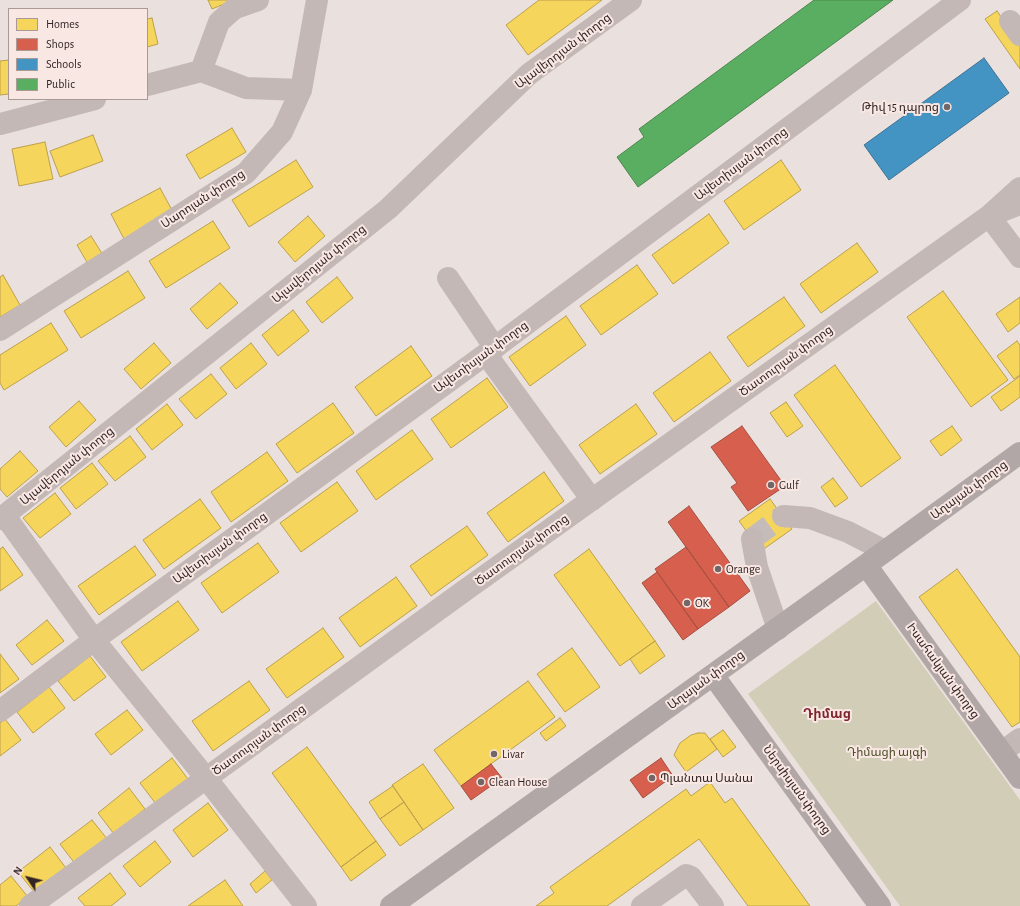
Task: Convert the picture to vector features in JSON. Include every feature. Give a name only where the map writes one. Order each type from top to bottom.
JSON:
[{"type":"main road","name":"Աղայան փողոց","points":[[392,906],[1020,453]]},
{"type":"main road","name":"Իսահակյան փողոց","points":[[866,565],[1020,778]]},
{"type":"main road","name":"Ներսիսյան փողոց","points":[[714,675],[880,906]]},
{"type":"street","points":[[202,71],[219,22],[235,8],[258,0]]},
{"type":"street","name":"Սարոյան փողոց","points":[[0,330],[246,172],[282,132],[301,90],[317,0]]},
{"type":"street","name":"Ալավերդյան փողոց","points":[[3,518],[388,208],[529,74],[631,0]]},
{"type":"street","name":"Ավետիսյան փողոց","points":[[0,711],[94,640],[490,351],[960,0]]},
{"type":"street","points":[[148,85],[202,71],[246,88],[301,90]]},
{"type":"street","points":[[0,124],[91,100]]},
{"type":"street","points":[[1020,188],[989,216],[1020,257]]},
{"type":"street","name":"Ծատուրյան փողոց","points":[[30,906],[592,500],[989,216],[1020,204]]},
{"type":"street","points":[[448,278],[490,351],[592,500]]},
{"type":"street","points":[[783,516],[810,518],[848,532],[885,551]]},
{"type":"street","points":[[3,518],[94,640],[206,778],[306,906]]},
{"type":"street","points":[[752,539],[757,567],[778,629]]},
{"type":"street","points":[[1002,752],[1020,740]]},
{"type":"street","points":[[642,906],[686,875],[691,877],[713,906]]},
{"type":"green space","name":"Դիմացի այգի","points":[[876,601],[1020,800],[1020,906],[900,906],[748,694]]},
{"type":"building: Homes","points":[[208,0],[234,0],[212,9]]},
{"type":"building: Homes","points":[[539,0],[602,0],[528,55],[506,25]]},
{"type":"building: Homes","points":[[997,11],[1020,44],[1020,69],[985,19]]},
{"type":"building: Homes","points":[[152,18],[158,44],[148,47],[148,19]]},
{"type":"building: Homes","points":[[8,60],[8,94],[0,95],[0,61]]},
{"type":"building: Homes","points":[[232,128],[246,152],[200,179],[186,155]]},
{"type":"building: Homes","points":[[93,135],[103,161],[60,177],[50,151]]},
{"type":"building: Homes","points":[[45,142],[53,179],[19,186],[12,149]]},
{"type":"building: Homes","points":[[296,160],[313,187],[249,227],[232,200]]},
{"type":"building: Homes","points":[[781,160],[801,190],[744,230],[724,201]]},
{"type":"building: Homes","points":[[160,188],[173,212],[124,239],[111,214]]},
{"type":"building: Homes","points":[[709,214],[729,243],[673,284],[652,255]]},
{"type":"building: Homes","points":[[308,216],[325,236],[295,262],[278,242]]},
{"type":"building: Homes","points":[[213,221],[230,248],[166,288],[149,261]]},
{"type":"building: Homes","points":[[91,236],[103,255],[88,264],[77,245]]},
{"type":"building: Homes","points":[[857,243],[878,272],[821,313],[800,284]]},
{"type":"building: Homes","points":[[637,265],[658,294],[601,335],[580,306]]},
{"type":"building: Homes","points":[[128,271],[145,298],[81,338],[64,311]]},
{"type":"building: Homes","points":[[3,275],[20,305],[0,317],[0,277]]},
{"type":"building: Homes","points":[[337,277],[353,298],[322,323],[306,302]]},
{"type":"building: Homes","points":[[220,283],[238,303],[207,329],[190,309]]},
{"type":"building: Homes","points":[[943,291],[1008,380],[971,407],[907,317]]},
{"type":"building: Homes","points":[[784,297],[805,326],[748,367],[727,337]]},
{"type":"building: Homes","points":[[1020,297],[1020,323],[1008,332],[996,314]]},
{"type":"building: Homes","points":[[293,310],[309,331],[278,356],[262,335]]},
{"type":"building: Homes","points":[[566,316],[586,345],[530,386],[509,357]]},
{"type":"building: Homes","points":[[51,323],[68,350],[4,390],[0,383],[0,355]]},
{"type":"building: Homes","points":[[1017,341],[1020,345],[1020,375],[1014,379],[997,356]]},
{"type":"building: Homes","points":[[154,343],[171,363],[141,389],[124,369]]},
{"type":"building: Homes","points":[[251,343],[267,364],[236,389],[220,368]]},
{"type":"building: Homes","points":[[411,346],[432,376],[376,416],[355,387]]},
{"type":"building: Homes","points":[[710,352],[731,381],[674,422],[653,393]]},
{"type":"building: Homes","points":[[835,365],[901,458],[861,487],[794,395]]},
{"type":"building: Homes","points":[[211,374],[227,394],[196,419],[179,399]]},
{"type":"building: Homes","points":[[1020,376],[1020,397],[1001,411],[991,397]]},
{"type":"building: Homes","points":[[487,378],[508,407],[451,448],[431,419]]},
{"type":"building: Homes","points":[[79,401],[96,420],[66,447],[49,427]]},
{"type":"building: Homes","points":[[786,402],[803,426],[787,437],[770,413]]},
{"type":"building: Homes","points":[[333,403],[354,433],[297,473],[276,444]]},
{"type":"building: Homes","points":[[167,404],[183,425],[152,450],[136,429]]},
{"type":"building: Homes","points":[[636,404],[657,434],[600,474],[579,445]]},
{"type":"building: Homes","points":[[952,426],[962,440],[941,456],[930,441]]},
{"type":"building: Homes","points":[[412,430],[433,459],[376,500],[356,471]]},
{"type":"building: Homes","points":[[130,436],[146,457],[115,481],[98,461]]},
{"type":"building: Homes","points":[[20,451],[38,471],[7,497],[0,489],[0,469]]},
{"type":"building: Homes","points":[[267,452],[288,481],[231,522],[211,492]]},
{"type":"building: Homes","points":[[92,463],[108,484],[76,509],[60,488]]},
{"type":"building: Homes","points":[[544,472],[564,501],[508,542],[487,513]]},
{"type":"building: Homes","points":[[833,478],[848,498],[835,507],[821,487]]},
{"type":"building: Homes","points":[[337,482],[358,511],[301,552],[280,523]]},
{"type":"building: Homes","points":[[55,493],[71,514],[40,538],[23,518]]},
{"type":"building: Homes","points":[[200,499],[221,528],[164,569],[143,540]]},
{"type":"building: Homes","points":[[770,499],[792,529],[761,551],[739,521]]},
{"type":"building: Homes","points":[[467,526],[488,555],[431,596],[410,566]]},
{"type":"building: Homes","points":[[258,543],[279,572],[222,613],[201,583]]},
{"type":"building: Homes","points":[[135,546],[156,575],[99,615],[78,586]]},
{"type":"building: Homes","points":[[3,547],[23,575],[0,591],[0,549]]},
{"type":"building: Homes","points":[[589,549],[655,641],[620,666],[554,575]]},
{"type":"building: Homes","points":[[957,569],[1020,657],[1020,722],[1012,727],[919,597]]},
{"type":"building: Homes","points":[[396,577],[417,606],[360,647],[339,618]]},
{"type":"building: Homes","points":[[178,601],[199,630],[142,671],[121,642]]},
{"type":"building: Homes","points":[[47,620],[64,641],[32,665],[16,645]]},
{"type":"building: Homes","points":[[323,628],[344,657],[287,698],[266,669]]},
{"type":"building: Homes","points":[[655,641],[665,656],[640,674],[630,659]]},
{"type":"building: Homes","points":[[572,648],[600,687],[565,712],[537,674]]},
{"type":"building: Homes","points":[[0,654],[19,679],[0,693]]},
{"type":"building: Homes","points":[[90,656],[106,677],[74,701],[58,681]]},
{"type":"building: Homes","points":[[249,681],[270,710],[213,751],[192,721]]},
{"type":"building: Homes","points":[[528,681],[555,717],[461,786],[434,750]]},
{"type":"building: Homes","points":[[49,687],[65,708],[33,733],[17,712]]},
{"type":"building: Homes","points":[[127,710],[143,730],[111,755],[95,734]]},
{"type":"building: Homes","points":[[560,718],[566,726],[546,741],[540,733]]},
{"type":"building: Homes","points":[[5,719],[21,740],[0,756],[0,723]]},
{"type":"building: Homes","points":[[723,730],[736,747],[723,757],[710,739]]},
{"type":"building: Homes","points":[[705,733],[717,749],[686,772],[674,755],[680,743],[691,735]]},
{"type":"building: Homes","points":[[307,747],[376,841],[341,867],[272,773]]},
{"type":"building: Homes","points":[[172,758],[188,779],[156,804],[140,783]]},
{"type":"building: Homes","points":[[423,764],[454,808],[423,830],[392,785]]},
{"type":"building: Homes","points":[[710,782],[725,803],[732,798],[810,906],[748,906],[699,839],[607,906],[536,906],[554,893],[550,887],[686,789],[691,796]]},
{"type":"building: Homes","points":[[393,786],[404,802],[380,819],[369,802]]},
{"type":"building: Homes","points":[[129,788],[145,809],[114,834],[98,813]]},
{"type":"building: Homes","points":[[404,802],[423,830],[400,846],[380,819]]},
{"type":"building: Homes","points":[[208,803],[228,830],[193,857],[173,830]]},
{"type":"building: Homes","points":[[92,820],[108,840],[76,865],[60,844]]},
{"type":"building: Homes","points":[[155,841],[171,862],[140,887],[123,866]]},
{"type":"building: Homes","points":[[376,841],[386,855],[351,881],[341,867]]},
{"type":"building: Homes","points":[[50,847],[66,868],[35,893],[18,872]]},
{"type":"building: Homes","points":[[265,871],[272,880],[256,893],[250,884]]},
{"type":"building: Homes","points":[[110,873],[126,894],[111,906],[85,906],[78,898]]},
{"type":"building: Homes","points":[[11,876],[28,897],[16,906],[0,906],[0,885]]},
{"type":"building: Homes","points":[[225,880],[243,906],[188,906]]},
{"type":"building: Shops","points":[[742,426],[785,486],[748,511],[731,487],[737,483],[711,447]]},
{"type":"building: Shops","name":"Orange","points":[[689,506],[750,591],[729,607],[668,522]]},
{"type":"building: Shops","points":[[686,547],[729,607],[698,629],[655,569]]},
{"type":"building: Shops","points":[[657,572],[698,629],[683,640],[642,583]]},
{"type":"building: Shops","name":"Պլանտա Սանա","points":[[661,758],[673,776],[643,798],[630,780]]},
{"type":"building: Shops","name":"Clean House","points":[[491,764],[502,778],[471,800],[461,786]]},
{"type":"building: Schools","points":[[984,58],[1009,93],[889,180],[864,145]]},
{"type":"building: Public","points":[[814,0],[893,0],[638,187],[617,157],[644,137],[639,129]]},
{"type":"tunnel","points":[[752,539],[783,516]]},
{"type":"place","name":"Թիվ 15 դպրոց","points":[[947,107]]},
{"type":"place","name":"Gulf","points":[[771,485]]},
{"type":"place","name":"Orange","points":[[718,569]]},
{"type":"place","name":"OK","points":[[687,603]]},
{"type":"place","name":"Livar","points":[[494,754]]},
{"type":"place","name":"Պլանտա Սանա","points":[[652,778]]},
{"type":"place","name":"Clean House","points":[[481,782]]},
{"type":"district","name":"Դիմաց","points":[[827,714]]}]
